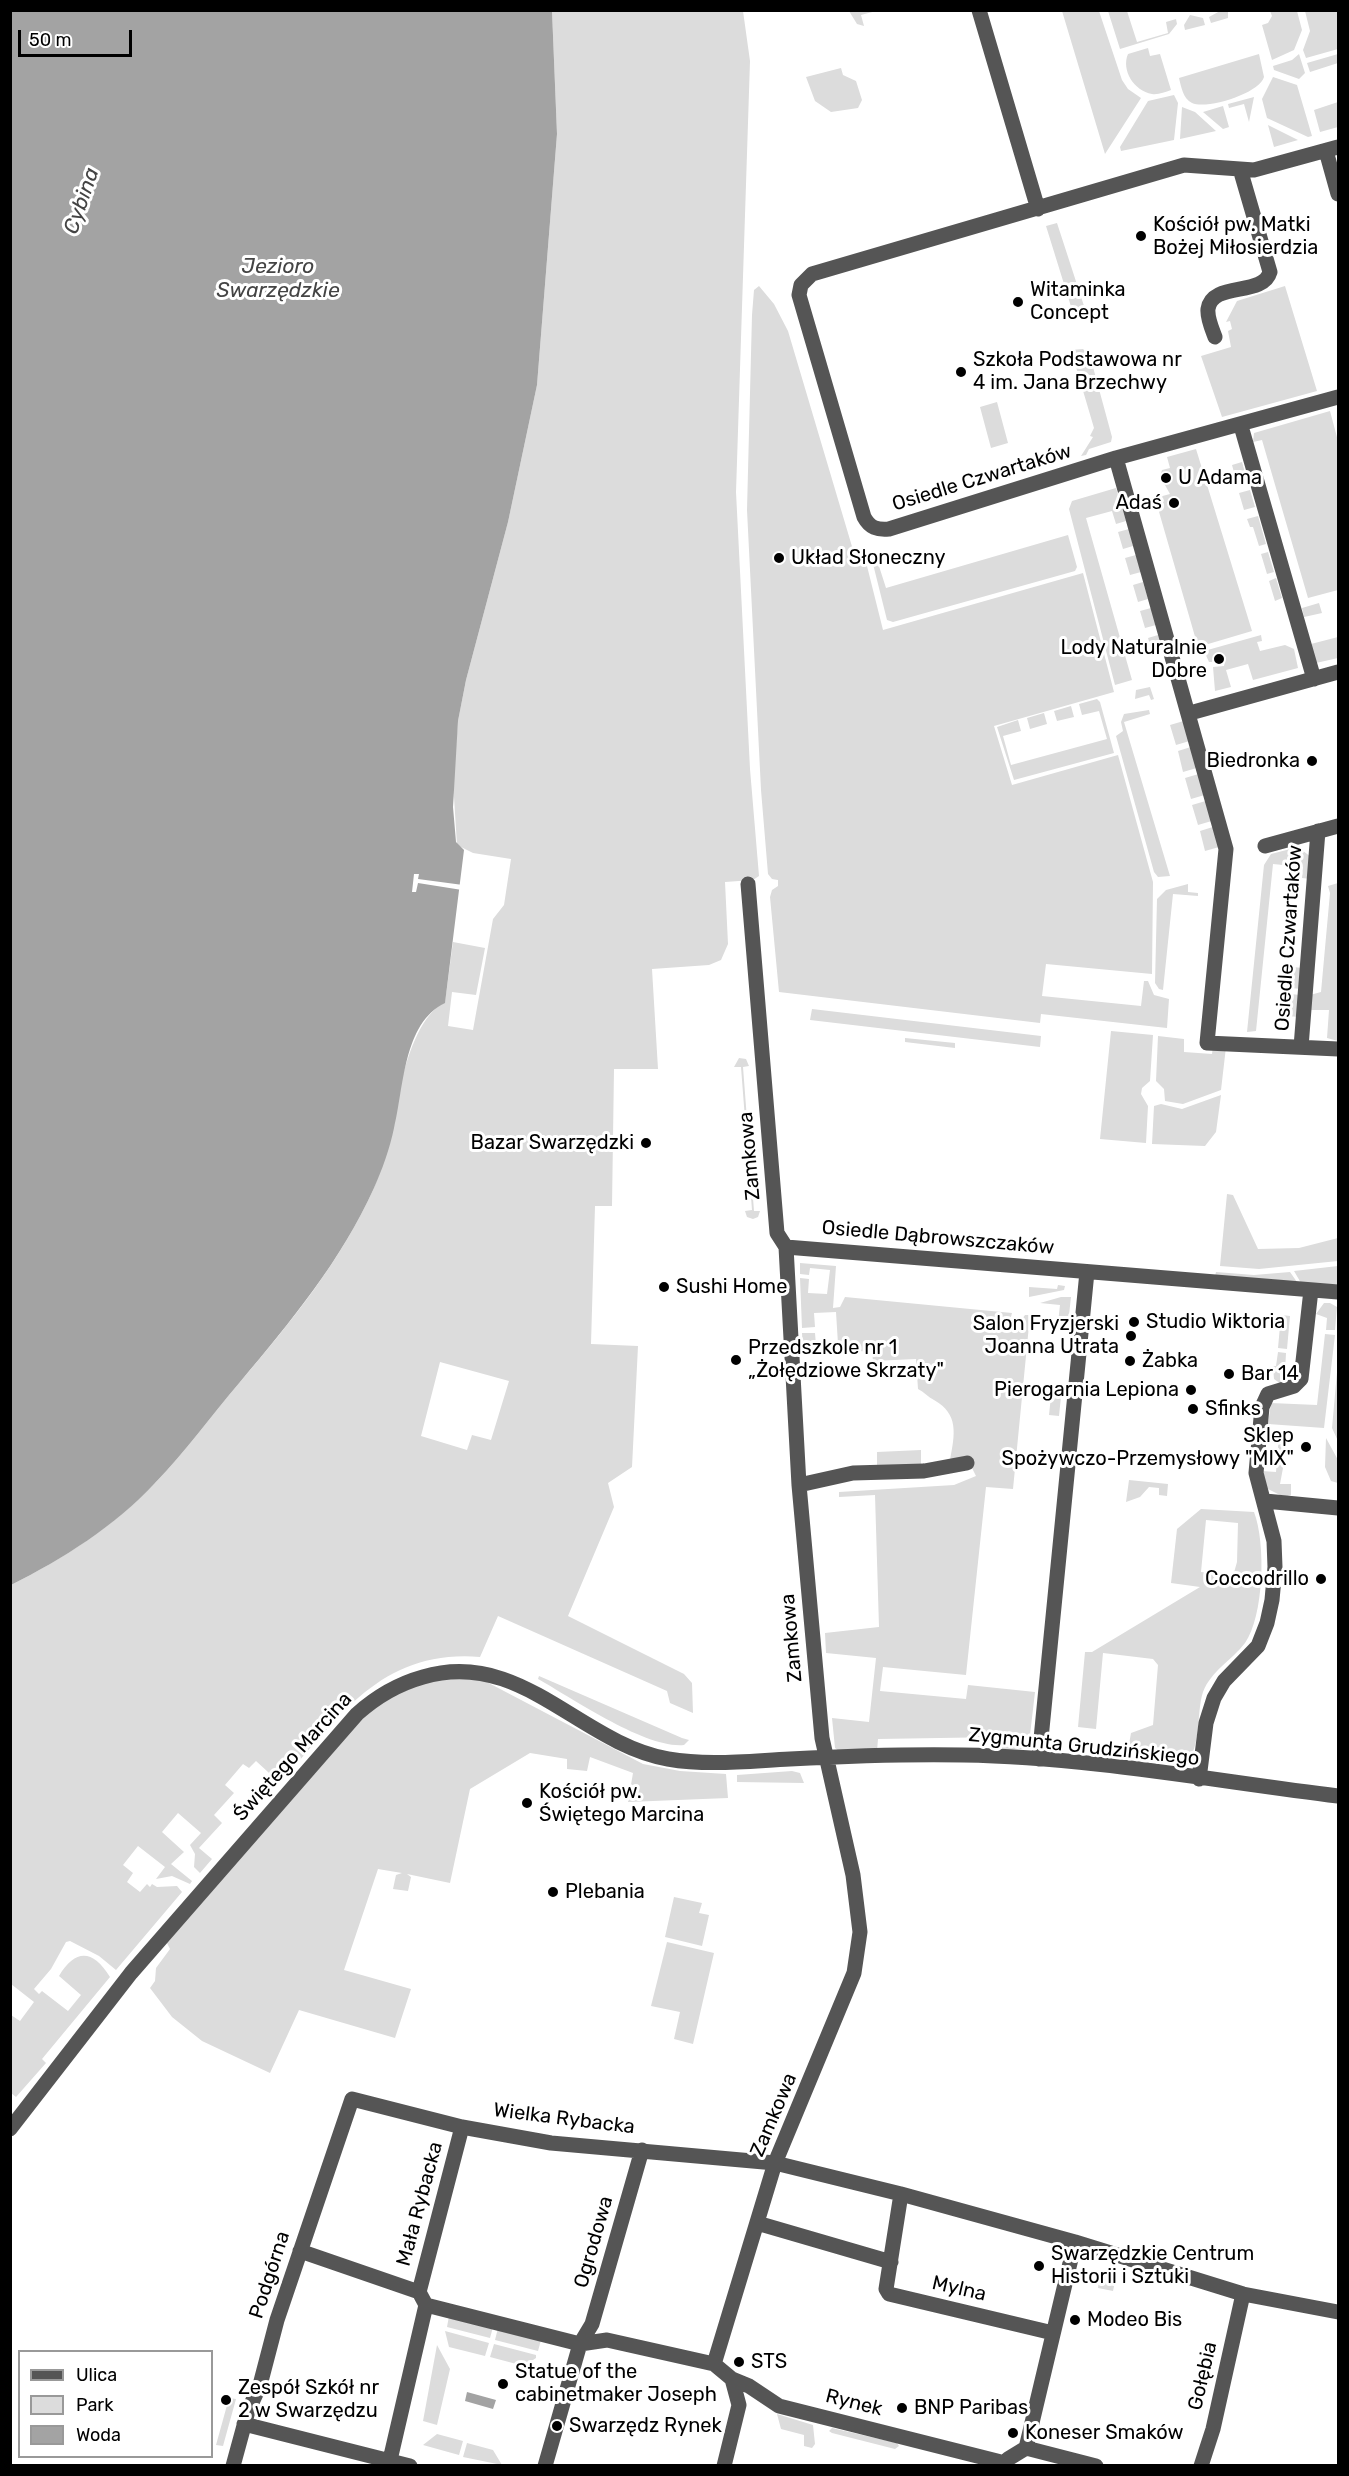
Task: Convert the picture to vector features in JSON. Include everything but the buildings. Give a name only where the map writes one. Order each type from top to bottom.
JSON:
[{"type":"street","points":[[979,10],[1038,209],[1184,165],[1259,169],[1332,149],[1338,194]]},
{"type":"street","points":[[1215,337],[1208,311],[1212,301],[1222,295],[1261,283],[1268,278],[1270,272],[1240,169]]},
{"type":"street","name":"Osiedle Czwartaków","points":[[1038,209],[812,274],[801,285],[800,299],[864,517],[873,528],[889,529],[1116,458],[1240,426],[1338,397]]},
{"type":"street","points":[[1240,426],[1314,679]]},
{"type":"street","points":[[1116,458],[1190,713],[1227,856],[1207,1042],[1294,1049],[1301,1047]]},
{"type":"street","points":[[1190,713],[1338,672]]},
{"type":"street","name":"Osiedle Czwartaków","points":[[1265,846],[1338,826]]},
{"type":"street","name":"Osiedle Czwartaków","points":[[1318,831],[1301,1047],[1338,1049]]},
{"type":"street","name":"Zamkowa","points":[[714,2364],[775,2163],[827,2044],[854,1973],[859,1951],[858,1900],[825,1758],[799,1485],[781,1240],[748,884]]},
{"type":"street","name":"Osiedle Dąbrowszczaków","points":[[781,1240],[1087,1272],[1203,1279],[1338,1292]]},
{"type":"street","points":[[1040,1759],[1087,1272]]},
{"type":"street","points":[[1199,1779],[1206,1724],[1214,1698],[1224,1681],[1258,1646],[1267,1623],[1274,1583],[1275,1557],[1273,1531],[1256,1473],[1263,1403],[1268,1394],[1297,1385],[1302,1376],[1311,1290]]},
{"type":"street","points":[[799,1485],[852,1473],[924,1471],[968,1463]]},
{"type":"street","points":[[1264,1501],[1338,1509]]},
{"type":"street","name":"Świętego Marcina","points":[[10,2129],[131,1973],[357,1714],[372,1701],[402,1684],[449,1671],[490,1674],[551,1702],[619,1740],[668,1759],[717,1762],[825,1758]]},
{"type":"street","name":"Zygmunta Grudzińskiego","points":[[825,1758],[951,1755],[1040,1759],[1338,1796]]},
{"type":"street","name":"Wielka Rybacka","points":[[351,2099],[462,2127],[551,2143],[775,2163],[901,2194],[1075,2242],[1243,2294],[1338,2312]]},
{"type":"street","name":"Podgórna","points":[[233,2466],[244,2424],[260,2385],[277,2320],[351,2099]]},
{"type":"street","name":"Mała Rybacka","points":[[390,2460],[422,2298],[462,2127]]},
{"type":"street","name":"Ogrodowa","points":[[545,2466],[580,2344],[592,2325],[642,2150]]},
{"type":"street","points":[[757,2223],[891,2262],[901,2194]]},
{"type":"street","points":[[1005,2464],[1026,2448],[1075,2242]]},
{"type":"street","points":[[300,2251],[422,2298],[580,2344],[608,2340],[714,2364]]},
{"type":"street","name":"Mylna","points":[[891,2262],[886,2289],[889,2294],[1053,2332]]},
{"type":"street","name":"Gołębia","points":[[1201,2466],[1211,2434],[1243,2294]]},
{"type":"street","name":"Rynek","points":[[714,2364],[732,2379],[749,2386],[779,2406],[1005,2464]]},
{"type":"street","points":[[724,2466],[739,2414],[738,2395],[732,2379]]},
{"type":"street","points":[[244,2424],[410,2466]]},
{"type":"street","points":[[1026,2448],[1096,2466]]},
{"type":"green space","points":[[552,11],[743,11],[750,61],[736,492],[750,769],[759,876],[753,880],[725,882],[728,944],[721,960],[709,965],[652,969],[658,1069],[614,1069],[612,1206],[595,1206],[591,1344],[638,1346],[632,1467],[608,1483],[614,1507],[568,1616],[684,1674],[692,1683],[693,1713],[670,1703],[667,1691],[498,1616],[480,1657],[445,1657],[415,1664],[388,1676],[343,1712],[280,1783],[256,1761],[249,1768],[243,1764],[225,1785],[234,1793],[214,1815],[222,1823],[199,1848],[212,1859],[200,1873],[194,1867],[195,1854],[190,1845],[201,1833],[178,1813],[162,1832],[184,1852],[171,1864],[192,1881],[190,1884],[172,1876],[156,1879],[165,1867],[138,1846],[123,1865],[133,1873],[127,1882],[140,1892],[147,1884],[150,1887],[152,1884],[157,1887],[177,1886],[182,1892],[116,1970],[99,1956],[70,1941],[66,1942],[51,1969],[34,1989],[39,1994],[42,1991],[68,2011],[81,1995],[59,1976],[65,1967],[78,1957],[91,1957],[104,1968],[110,1977],[42,2059],[46,2063],[16,2097],[11,2093],[11,2015],[20,2021],[34,2002],[11,1984],[11,1585],[50,1564],[87,1540],[139,1499],[187,1446],[278,1337],[331,1266],[374,1188],[400,1086],[417,1034],[430,1015],[445,1002],[453,942],[485,948],[476,995],[452,992],[448,1026],[473,1030],[493,919],[504,905],[511,859],[473,853],[457,845],[453,781],[458,721],[466,680],[508,522],[537,385],[557,134]],"holes":[[[440,1362],[509,1381],[491,1440],[472,1435],[467,1450],[421,1436]]]},
{"type":"green space","points":[[849,11],[876,11],[861,15],[864,26],[857,24]]},
{"type":"green space","points":[[1062,11],[1099,11],[1122,80],[1128,89],[1141,98],[1105,154]]},
{"type":"green space","points":[[1108,11],[1127,11],[1137,42],[1168,33],[1166,22],[1176,19],[1177,24],[1169,34],[1120,49]]},
{"type":"green space","points":[[1220,11],[1228,11],[1228,18],[1211,23],[1209,17]]},
{"type":"green space","points":[[1270,11],[1297,11],[1302,30],[1294,50],[1272,60],[1262,25],[1268,23],[1272,16]]},
{"type":"green space","points":[[1305,11],[1338,11],[1338,49],[1306,58],[1303,50],[1310,31]]},
{"type":"green space","points":[[1190,15],[1203,18],[1205,25],[1185,30],[1184,25]]},
{"type":"green space","points":[[1148,48],[1150,56],[1160,54],[1171,90],[1152,94],[1140,89],[1131,79],[1126,67],[1128,54]]},
{"type":"green space","points":[[1259,54],[1264,77],[1253,89],[1232,99],[1199,105],[1189,101],[1184,95],[1179,78]]},
{"type":"green space","points":[[1299,54],[1305,73],[1299,79],[1274,70],[1273,66],[1292,60]]},
{"type":"green space","points":[[1338,54],[1338,63],[1310,72],[1307,63]]},
{"type":"green space","points":[[841,68],[843,75],[856,81],[862,100],[858,108],[831,112],[815,101],[806,77]]},
{"type":"green space","points":[[1273,77],[1297,85],[1312,136],[1308,137],[1267,118],[1262,99]]},
{"type":"green space","points":[[1174,95],[1178,103],[1174,140],[1121,151],[1120,147],[1148,101]]},
{"type":"green space","points":[[1254,97],[1249,122],[1244,104],[1229,108],[1228,104]]},
{"type":"green space","points":[[1338,102],[1338,127],[1320,132],[1314,110]]},
{"type":"green space","points":[[1223,106],[1229,127],[1223,129],[1203,112]]},
{"type":"green space","points":[[1182,107],[1195,112],[1216,131],[1180,139]]},
{"type":"green space","points":[[1268,125],[1298,140],[1274,147]]},
{"type":"green space","points":[[1057,223],[1084,306],[1082,310],[1073,313],[1046,226]]},
{"type":"green space","points":[[759,286],[774,304],[788,331],[856,560],[865,558],[883,630],[1083,573],[1114,692],[994,726],[1012,785],[1118,755],[1153,882],[1152,974],[1046,964],[1042,996],[1141,1006],[1144,981],[1148,981],[1154,995],[1169,999],[1167,1028],[1041,1014],[1040,1023],[779,992],[770,897],[772,890],[778,886],[778,880],[772,879],[768,874],[761,790],[747,510],[752,315],[754,290]]},
{"type":"green space","points":[[1285,286],[1317,391],[1222,417],[1201,356],[1231,347],[1228,331],[1232,329],[1230,321],[1226,322],[1237,301]]},
{"type":"green space","points":[[1083,349],[1090,356],[1112,437],[1111,442],[1089,449],[1086,455],[1081,456],[1093,437],[1090,436],[1094,428],[1071,350]]},
{"type":"green space","points":[[997,402],[1008,443],[991,448],[980,407]]},
{"type":"green space","points":[[1330,411],[1338,441],[1338,590],[1308,598],[1262,440],[1253,442],[1254,433]]},
{"type":"green space","points":[[1196,449],[1252,631],[1198,647],[1155,498],[1170,494],[1160,476],[1162,470],[1170,468],[1167,457]]},
{"type":"green space","points":[[1242,462],[1247,480],[1237,483],[1232,465]]},
{"type":"green space","points":[[1116,488],[1126,521],[1116,524],[1112,511],[1086,518],[1132,680],[1115,685],[1069,509],[1072,501]]},
{"type":"green space","points":[[1250,490],[1255,507],[1244,510],[1239,493]]},
{"type":"green space","points":[[1258,516],[1266,544],[1259,546],[1253,527],[1250,527],[1247,519]]},
{"type":"green space","points":[[1129,529],[1133,546],[1123,549],[1118,532]]},
{"type":"green space","points":[[1068,535],[1077,567],[1075,571],[893,622],[887,620],[873,564],[878,563],[886,588]]},
{"type":"green space","points":[[1268,552],[1274,572],[1267,574],[1261,554]]},
{"type":"green space","points":[[1136,555],[1141,572],[1130,575],[1125,558]]},
{"type":"green space","points":[[1276,578],[1282,598],[1275,601],[1269,581]]},
{"type":"green space","points":[[1143,582],[1148,599],[1138,602],[1133,585]]},
{"type":"green space","points":[[1319,603],[1322,613],[1304,617],[1302,608]]},
{"type":"green space","points":[[1151,608],[1156,625],[1145,628],[1140,611]]},
{"type":"green space","points":[[1158,635],[1163,652],[1153,655],[1148,638]]},
{"type":"green space","points":[[1261,635],[1262,641],[1257,642],[1260,651],[1285,645],[1294,649],[1298,668],[1253,680],[1248,664],[1226,670],[1231,687],[1215,691],[1213,667],[1224,666],[1226,657],[1216,653],[1212,662],[1209,662],[1204,651]]},
{"type":"green space","points":[[1338,637],[1338,658],[1316,663],[1311,644]]},
{"type":"green space","points":[[1150,687],[1154,699],[1151,700],[1149,695],[1135,699],[1136,690]]},
{"type":"green space","points":[[1097,699],[1100,702],[1114,753],[1014,780],[997,727],[1018,720],[1021,731],[1003,736],[1011,765],[1107,739],[1099,711],[1082,715],[1079,704]]},
{"type":"green space","points":[[1071,706],[1074,717],[1057,721],[1054,711]]},
{"type":"green space","points":[[1149,710],[1150,714],[1124,722],[1170,876],[1158,877],[1154,872],[1116,736],[1123,731],[1121,722],[1124,714]]},
{"type":"green space","points":[[1044,713],[1047,724],[1030,729],[1027,718]]},
{"type":"green space","points":[[1187,720],[1193,740],[1176,745],[1170,725]]},
{"type":"green space","points":[[1194,746],[1200,767],[1183,772],[1178,751]]},
{"type":"green space","points":[[1202,773],[1208,794],[1191,799],[1185,778]]},
{"type":"green space","points":[[1209,800],[1215,820],[1198,825],[1192,805]]},
{"type":"green space","points":[[1216,826],[1219,847],[1205,851],[1200,831]]},
{"type":"green space","points":[[1298,847],[1311,857],[1311,879],[1302,878],[1303,867],[1273,864],[1256,1031],[1247,1032],[1264,865],[1271,854]]},
{"type":"green space","points":[[1338,883],[1338,1041],[1327,1038],[1329,1010],[1310,1010],[1310,995],[1321,992],[1330,893],[1328,886]]},
{"type":"green space","points":[[1188,884],[1188,892],[1198,893],[1198,896],[1173,894],[1163,990],[1159,989],[1155,983],[1157,899],[1166,890]]},
{"type":"green space","points":[[1293,967],[1303,968],[1302,989],[1290,988]]},
{"type":"green space","points":[[1290,994],[1301,995],[1299,1017],[1288,1016]]},
{"type":"green space","points":[[812,1009],[1041,1036],[1040,1047],[810,1020]]},
{"type":"green space","points":[[1111,1031],[1153,1035],[1150,1081],[1142,1088],[1141,1094],[1148,1106],[1146,1143],[1100,1139]]},
{"type":"green space","points":[[1158,1036],[1184,1039],[1184,1052],[1212,1054],[1213,1046],[1226,1047],[1221,1090],[1183,1104],[1165,1101],[1164,1089],[1156,1081]]},
{"type":"green space","points":[[905,1038],[955,1043],[955,1048],[905,1042]]},
{"type":"green space","points":[[739,1058],[746,1059],[749,1066],[743,1067],[754,1211],[760,1211],[758,1217],[753,1219],[747,1217],[745,1211],[752,1210],[741,1067],[734,1067]]},
{"type":"green space","points":[[1221,1095],[1216,1132],[1205,1146],[1152,1144],[1154,1106],[1161,1104],[1182,1109]]},
{"type":"green space","points":[[1227,1194],[1233,1195],[1258,1249],[1299,1248],[1338,1238],[1338,1261],[1259,1269],[1220,1266]]},
{"type":"green space","points":[[800,1263],[836,1266],[833,1308],[840,1307],[845,1297],[1012,1313],[1008,1328],[1015,1329],[1025,1315],[1030,1315],[1013,1489],[986,1487],[966,1675],[883,1667],[880,1691],[966,1699],[968,1685],[1035,1692],[1030,1735],[1022,1749],[1002,1749],[1001,1737],[878,1739],[877,1751],[839,1751],[835,1748],[832,1718],[869,1722],[876,1658],[826,1653],[825,1633],[879,1627],[875,1495],[839,1497],[839,1492],[954,1485],[976,1476],[966,1456],[950,1460],[954,1433],[951,1418],[942,1406],[918,1389],[916,1359],[873,1361],[872,1351],[803,1353],[802,1333],[815,1333],[816,1345],[838,1344],[836,1312],[814,1313],[815,1327],[802,1328],[800,1278],[809,1279],[808,1293],[827,1294],[830,1270],[810,1268],[809,1275],[800,1274]]},
{"type":"green space","points":[[1338,1266],[1338,1287],[1301,1283],[1294,1271]]},
{"type":"green space","points":[[1216,1272],[1254,1275],[1290,1272],[1297,1282],[1215,1276]]},
{"type":"green space","points":[[1058,1285],[1065,1286],[1064,1290],[1029,1297],[1029,1287],[1057,1289]]},
{"type":"green space","points":[[1061,1297],[1071,1297],[1068,1324],[1058,1323],[1060,1305],[1040,1303]]},
{"type":"green space","points":[[1324,1303],[1337,1307],[1335,1330],[1326,1330],[1327,1318],[1316,1314]]},
{"type":"green space","points":[[1281,1315],[1290,1316],[1287,1349],[1278,1348]]},
{"type":"green space","points":[[1325,1334],[1335,1335],[1324,1428],[1268,1424],[1271,1403],[1317,1405]]},
{"type":"green space","points":[[1278,1352],[1286,1353],[1285,1372],[1295,1374],[1292,1381],[1281,1384],[1274,1379],[1273,1366],[1276,1366]]},
{"type":"green space","points":[[1338,1361],[1338,1441],[1332,1428]]},
{"type":"green space","points":[[1052,1386],[1062,1387],[1059,1416],[1049,1415]]},
{"type":"green space","points":[[1279,1435],[1289,1436],[1280,1484],[1291,1484],[1291,1495],[1284,1497],[1266,1488],[1262,1471],[1276,1472]]},
{"type":"green space","points":[[1326,1438],[1338,1460],[1338,1483],[1331,1481],[1325,1467]]},
{"type":"green space","points":[[921,1450],[921,1464],[877,1466],[877,1452]]},
{"type":"green space","points":[[1129,1480],[1168,1484],[1167,1496],[1159,1495],[1159,1488],[1149,1487],[1140,1497],[1126,1502]]},
{"type":"green space","points":[[1201,1509],[1254,1512],[1258,1525],[1261,1560],[1259,1598],[1251,1631],[1245,1643],[1216,1672],[1203,1692],[1196,1743],[1193,1753],[1182,1765],[1167,1764],[1168,1755],[1128,1750],[1131,1733],[1153,1725],[1158,1665],[1153,1659],[1103,1653],[1096,1729],[1078,1727],[1085,1652],[1092,1652],[1200,1587],[1171,1583],[1177,1529]],"holes":[[[1206,1520],[1238,1523],[1237,1562],[1233,1576],[1201,1572]]]},
{"type":"green space","points":[[442,1676],[483,1680],[643,1764],[680,1771],[726,1774],[728,1798],[628,1802],[633,1773],[590,1757],[587,1771],[567,1769],[567,1759],[530,1753],[470,1789],[450,1883],[407,1874],[411,1877],[408,1891],[393,1889],[396,1875],[402,1873],[378,1869],[344,1970],[411,1989],[395,2038],[299,2010],[270,2073],[202,2041],[172,2017],[150,1988],[155,1981],[156,1968],[170,1949],[166,1941],[362,1715],[380,1701]]},
{"type":"green space","points":[[539,1676],[689,1740],[684,1745],[668,1744],[630,1731],[538,1679]]},
{"type":"green space","points":[[792,1771],[800,1773],[804,1783],[737,1782],[737,1775]]},
{"type":"green space","points":[[674,1897],[702,1903],[699,1913],[709,1915],[702,1946],[665,1937]]},
{"type":"green space","points":[[667,1942],[714,1953],[693,2044],[674,2039],[680,2012],[651,2006]]},
{"type":"green space","points":[[1100,2272],[1116,2277],[1113,2291],[1098,2288]]},
{"type":"green space","points":[[449,2316],[493,2327],[490,2338],[447,2327]]},
{"type":"green space","points":[[498,2328],[541,2340],[538,2351],[495,2340]]},
{"type":"green space","points":[[445,2331],[489,2343],[485,2356],[449,2347]]},
{"type":"green space","points":[[494,2344],[536,2355],[536,2358],[524,2366],[490,2357]]},
{"type":"green space","points":[[437,2345],[450,2369],[437,2425],[423,2421]]},
{"type":"green space","points":[[229,2398],[236,2399],[223,2446],[216,2445]]},
{"type":"green space","points":[[777,2414],[813,2425],[815,2444],[812,2448],[804,2446],[804,2435],[781,2429]]},
{"type":"green space","points":[[832,2428],[897,2443],[899,2446],[895,2449],[832,2433],[829,2431]]},
{"type":"green space","points":[[437,2434],[463,2441],[459,2455],[423,2445]]},
{"type":"green space","points":[[467,2443],[493,2450],[502,2465],[463,2457]]},
{"type":"water","name":"Jezioro Swarzędzkie","points":[[11,11],[552,11],[557,134],[537,385],[508,522],[466,680],[458,721],[453,807],[456,842],[464,850],[445,1003],[431,1012],[413,1041],[403,1076],[392,1136],[380,1174],[361,1215],[314,1290],[187,1446],[139,1499],[88,1540],[11,1585]]},
{"type":"water","points":[[467,2392],[496,2400],[493,2409],[465,2401]]},
{"type":"pier","points":[[414,874],[419,874],[418,879],[463,885],[462,890],[418,883],[416,892],[412,892]]},
{"type":"place","name":"Kościół pw. Matki Bożej Miłosierdzia","points":[[1141,236]]},
{"type":"place","name":"Witaminka Concept","points":[[1018,302]]},
{"type":"place","name":"Szkoła Podstawowa nr 4 im. Jana Brzechwy","points":[[961,372]]},
{"type":"place","name":"U Adama","points":[[1166,478]]},
{"type":"place","name":"Adaś","points":[[1174,503]]},
{"type":"place","name":"Układ Słoneczny","points":[[779,558]]},
{"type":"place","name":"Lody Naturalnie Dobre","points":[[1219,659]]},
{"type":"place","name":"Biedronka","points":[[1312,761]]},
{"type":"place","name":"Bazar Swarzędzki","points":[[646,1143]]},
{"type":"place","name":"Sushi Home","points":[[664,1287]]},
{"type":"place","name":"Studio Wiktoria","points":[[1134,1322]]},
{"type":"place","name":"Salon Fryzjerski Joanna Utrata","points":[[1131,1336]]},
{"type":"place","name":"Przedszkole nr 1 „Żołędziowe Skrzaty\"","points":[[736,1360]]},
{"type":"place","name":"Żabka","points":[[1130,1361]]},
{"type":"place","name":"Bar 14","points":[[1229,1374]]},
{"type":"place","name":"Pierogarnia Lepiona","points":[[1191,1390]]},
{"type":"place","name":"Sfinks","points":[[1193,1409]]},
{"type":"place","name":"Sklep Spożywczo-Przemysłowy \"MIX\"","points":[[1306,1447]]},
{"type":"place","name":"Coccodrillo","points":[[1321,1579]]},
{"type":"place","name":"Kościół pw. Świętego Marcina","points":[[527,1803]]},
{"type":"place","name":"Plebania","points":[[553,1892]]},
{"type":"place","name":"Swarzędzkie Centrum Historii i Sztuki","points":[[1039,2266]]},
{"type":"place","name":"Modeo Bis","points":[[1075,2320]]},
{"type":"place","name":"STS","points":[[739,2362]]},
{"type":"place","name":"Statue of the cabinetmaker Joseph","points":[[503,2384]]},
{"type":"place","name":"Zespół Szkół nr 2 w Swarzędzu","points":[[226,2400]]},
{"type":"place","name":"BNP Paribas","points":[[902,2408]]},
{"type":"place","name":"Swarzędz Rynek","points":[[557,2426]]},
{"type":"place","name":"Koneser Smaków","points":[[1013,2433]]},
{"type":"water label","name":"Cybina","points":[[82,201]]}]
